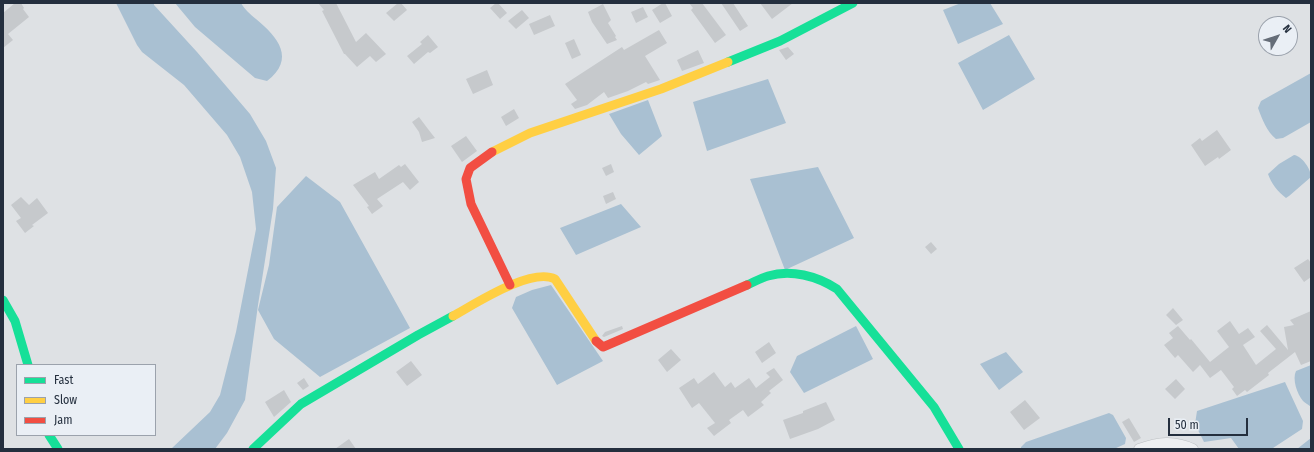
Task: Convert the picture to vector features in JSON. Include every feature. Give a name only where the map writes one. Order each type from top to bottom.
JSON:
[{"type":"street","points":[[510,285],[471,204],[466,178],[470,168],[493,151],[530,133],[661,89],[780,41],[853,3]]},
{"type":"street","points":[[254,449],[301,404],[418,335],[510,285],[523,280],[547,275],[555,278],[597,343],[603,347],[768,276],[786,273],[811,276],[826,281],[837,289],[903,367],[934,407],[959,449]]},
{"type":"street","points":[[3,300],[14,321],[28,364]]},
{"type":"street","points":[[50,436],[58,449]]},
{"type":"street","points":[[1139,449],[1170,442],[1185,445],[1193,449]]},
{"type":"water","points":[[116,3],[154,3],[154,5],[197,52],[250,114],[266,141],[276,168],[273,209],[245,400],[227,433],[215,449],[171,449],[210,412],[220,395],[236,332],[256,229],[252,192],[240,157],[227,135],[184,85],[142,52]]},
{"type":"water","points":[[175,3],[241,3],[248,12],[271,33],[281,48],[281,65],[276,73],[267,81],[255,78],[195,27]]},
{"type":"water","points":[[961,3],[990,3],[1003,24],[958,44],[943,10]]},
{"type":"water","points":[[1009,35],[1035,79],[983,110],[958,63]]},
{"type":"water","points":[[1311,73],[1311,122],[1283,138],[1276,139],[1267,129],[1261,116],[1258,108],[1261,101]]},
{"type":"water","points":[[768,79],[786,123],[707,151],[693,102]]},
{"type":"water","points":[[648,100],[662,136],[639,155],[621,134],[609,114]]},
{"type":"water","points":[[1294,155],[1306,163],[1311,177],[1286,198],[1275,187],[1268,174],[1279,164]]},
{"type":"water","points":[[818,167],[854,238],[785,270],[750,179]]},
{"type":"water","points":[[306,176],[340,202],[410,328],[320,377],[274,339],[258,310],[269,265],[277,207]]},
{"type":"water","points":[[621,204],[641,227],[576,255],[560,228]]},
{"type":"water","points":[[551,285],[603,361],[557,385],[512,308],[516,297],[532,290]]},
{"type":"water","points":[[856,326],[873,359],[804,393],[790,372],[797,356]]},
{"type":"water","points":[[1006,352],[1023,372],[999,390],[980,364]]},
{"type":"water","points":[[1311,365],[1311,407],[1304,402],[1297,391],[1295,374],[1296,371]]},
{"type":"water","points":[[1285,382],[1303,421],[1302,429],[1273,449],[1239,449],[1231,438],[1204,442],[1195,424],[1197,411]]},
{"type":"water","points":[[1109,413],[1113,415],[1126,438],[1125,444],[1114,449],[1021,449],[1026,442]]},
{"type":"water","points":[[1311,438],[1311,449],[1297,449]]},
{"type":"building","points":[[15,3],[21,3],[24,8],[23,9],[29,17],[8,34],[13,40],[3,48],[3,13]]},
{"type":"building","points":[[318,3],[336,3],[356,42],[366,33],[386,54],[376,62],[370,56],[357,67],[344,54],[322,11],[324,10]]},
{"type":"building","points":[[398,3],[401,3],[407,10],[394,21],[386,13]]},
{"type":"building","points":[[498,3],[507,13],[500,19],[490,8]]},
{"type":"building","points":[[665,3],[672,16],[660,23],[652,10]]},
{"type":"building","points":[[689,3],[702,3],[726,35],[715,43],[691,10],[693,8]]},
{"type":"building","points":[[721,3],[733,3],[748,26],[740,31]]},
{"type":"building","points":[[760,3],[793,3],[772,19]]},
{"type":"building","points":[[603,4],[611,20],[608,23],[617,40],[607,44],[592,22],[588,12]]},
{"type":"building","points":[[643,7],[648,17],[636,23],[631,12]]},
{"type":"building","points":[[522,10],[529,18],[516,29],[508,21]]},
{"type":"building","points":[[550,15],[555,26],[534,35],[529,24]]},
{"type":"building","points":[[659,30],[667,43],[645,56],[660,80],[648,84],[646,82],[628,91],[608,98],[604,92],[587,105],[575,109],[571,104],[577,100],[565,84],[622,47],[624,50]]},
{"type":"building","points":[[428,35],[438,47],[430,53],[428,52],[414,64],[407,56],[422,44],[420,42]]},
{"type":"building","points":[[574,39],[581,55],[572,59],[565,43]]},
{"type":"building","points":[[788,47],[794,54],[786,60],[779,50]]},
{"type":"building","points":[[698,50],[704,63],[682,71],[677,60]]},
{"type":"building","points":[[487,70],[493,85],[473,94],[466,79]]},
{"type":"building","points":[[514,109],[519,118],[506,126],[501,117]]},
{"type":"building","points":[[419,117],[435,138],[422,142],[419,132],[412,122]]},
{"type":"building","points":[[1217,130],[1231,150],[1219,159],[1218,157],[1205,166],[1191,145],[1200,138],[1202,141]]},
{"type":"building","points":[[466,136],[477,151],[462,162],[451,146]]},
{"type":"building","points":[[405,164],[419,182],[410,190],[403,182],[377,199],[383,206],[372,214],[367,207],[369,206],[353,185],[375,172],[379,179],[399,165],[401,167]]},
{"type":"building","points":[[611,164],[614,172],[606,176],[602,168]]},
{"type":"building","points":[[613,192],[616,199],[606,204],[603,196]]},
{"type":"building","points":[[21,197],[29,205],[37,198],[48,213],[32,225],[34,226],[25,233],[16,221],[21,218],[11,205]]},
{"type":"building","points":[[931,242],[937,249],[931,254],[925,247]]},
{"type":"building","points":[[1308,259],[1311,263],[1311,277],[1304,282],[1294,268]]},
{"type":"building","points":[[1173,308],[1183,320],[1176,325],[1166,315]]},
{"type":"building","points":[[1311,311],[1311,361],[1301,365],[1295,352],[1247,392],[1245,390],[1237,396],[1232,389],[1234,387],[1221,370],[1210,378],[1200,365],[1193,372],[1178,355],[1175,358],[1164,345],[1173,338],[1169,333],[1178,326],[1210,362],[1229,347],[1217,331],[1230,321],[1239,334],[1248,328],[1255,337],[1243,345],[1256,365],[1276,349],[1260,331],[1267,325],[1288,350],[1284,327],[1294,325],[1290,320]]},
{"type":"building","points":[[622,326],[623,329],[604,337],[602,336],[605,332]]},
{"type":"building","points":[[769,342],[776,353],[762,363],[755,352]]},
{"type":"building","points":[[671,349],[681,360],[667,372],[658,360]]},
{"type":"building","points":[[411,361],[422,375],[407,386],[396,372]]},
{"type":"building","points":[[774,368],[783,380],[769,391],[771,393],[761,402],[764,405],[748,417],[743,410],[729,420],[731,423],[714,436],[707,428],[715,423],[699,403],[692,408],[679,388],[694,378],[698,384],[714,372],[725,387],[731,382],[735,388],[749,378],[756,388],[770,377],[766,373]]},
{"type":"building","points":[[304,378],[309,386],[303,390],[297,383]]},
{"type":"building","points":[[1176,379],[1185,389],[1175,399],[1165,389]]},
{"type":"building","points":[[284,390],[291,402],[274,417],[265,402]]},
{"type":"building","points":[[1025,400],[1040,418],[1024,430],[1010,412]]},
{"type":"building","points":[[826,402],[835,420],[818,429],[790,439],[783,420],[803,413],[803,411]]},
{"type":"building","points":[[1129,418],[1141,438],[1134,442],[1122,422]]},
{"type":"building","points":[[349,439],[356,449],[335,449]]},
{"type":"traffic: fast","points":[[728,62],[780,41],[853,3]]},
{"type":"traffic: fast","points":[[747,285],[768,276],[786,273],[812,277],[837,289],[934,407],[959,449]]},
{"type":"traffic: fast","points":[[3,300],[15,321],[28,364]]},
{"type":"traffic: fast","points":[[253,449],[301,404],[453,316]]},
{"type":"traffic: fast","points":[[50,436],[58,449]]},
{"type":"traffic: slow","points":[[492,152],[530,133],[661,89],[728,62]]},
{"type":"traffic: slow","points":[[453,316],[503,288],[532,278],[545,277],[555,279],[596,341]]},
{"type":"traffic: jam","points":[[492,152],[470,168],[466,179],[471,204],[510,285]]},
{"type":"traffic: jam","points":[[596,341],[603,347],[747,285]]}]
